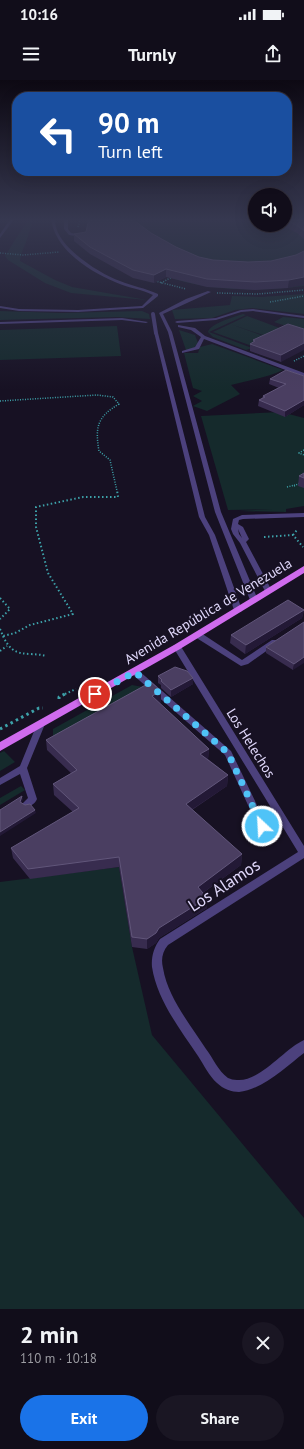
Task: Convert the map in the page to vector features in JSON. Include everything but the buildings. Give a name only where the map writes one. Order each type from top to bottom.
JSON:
[{"type":"main road","name":"Avenida República de Venezuela","points":[[0,747],[177,648],[304,569]]},
{"type":"street","points":[[106,275],[117,281],[156,294],[144,307]]},
{"type":"street","points":[[209,292],[161,313],[170,332],[218,512],[254,600]]},
{"type":"street","points":[[0,307],[19,310],[78,311],[144,307],[153,314],[156,333],[202,517],[212,535],[238,610]]},
{"type":"street","points":[[202,326],[185,322],[178,324],[186,327],[202,326],[253,310],[304,317]]},
{"type":"street","points":[[0,323],[122,319],[146,322]]},
{"type":"street","points":[[122,319],[136,325]]},
{"type":"street","points":[[185,322],[186,327]]},
{"type":"street","points":[[184,352],[197,348],[203,337],[202,326]]},
{"type":"street","points":[[203,337],[304,375]]},
{"type":"street","points":[[268,591],[243,542],[238,539],[234,529],[236,519],[242,517],[304,515]]},
{"type":"street","points":[[198,635],[243,663],[284,636]]},
{"type":"street","name":"Los Helechos","points":[[177,648],[304,853]]},
{"type":"street","points":[[135,672],[228,753],[262,826]]},
{"type":"street","points":[[0,782],[23,768],[41,724]]},
{"type":"street","points":[[23,768],[32,799],[27,804]]},
{"type":"street","name":"Los Alamos","points":[[304,853],[161,945],[157,957],[161,981],[178,1014],[212,1069],[223,1081],[231,1085],[244,1086],[256,1082],[304,1046]]},
{"type":"path","points":[[160,283],[174,276],[172,275]]},
{"type":"path","points":[[154,280],[160,283],[189,290],[209,292],[258,294],[304,290]]},
{"type":"path","points":[[0,401],[97,395],[113,397],[119,404],[107,410],[100,417],[96,425],[99,451],[110,460],[118,497],[83,497],[36,507],[36,528],[48,573],[73,614],[30,625],[15,633],[3,636]]},
{"type":"path","points":[[304,450],[299,453],[304,455]]},
{"type":"path","points":[[288,487],[296,486],[304,481]]},
{"type":"path","points":[[264,537],[293,535],[297,530]]},
{"type":"path","points":[[293,535],[303,547]]},
{"type":"path","points":[[0,598],[10,609],[0,619]]},
{"type":"path","points":[[0,629],[7,646],[21,654],[28,655],[38,653],[47,656]]},
{"type":"path","points":[[0,651],[7,646]]},
{"type":"green space","points":[[33,275],[46,275],[72,287],[147,300],[71,293],[45,283]]},
{"type":"green space","points":[[163,275],[304,275],[304,286],[269,289],[233,289],[198,285]]},
{"type":"green space","points":[[304,294],[304,314],[252,308],[235,310],[212,318],[175,319],[172,310],[230,305],[232,296],[261,297]]},
{"type":"green space","points":[[0,311],[61,313],[142,311],[149,314],[150,319],[117,317],[0,320]]},
{"type":"green space","points":[[243,314],[246,315],[209,332],[252,348],[246,350],[213,337],[208,332],[218,323]]},
{"type":"green space","points":[[247,316],[285,330],[269,337],[230,324]]},
{"type":"green space","points":[[283,317],[304,319],[304,332],[274,322]]},
{"type":"green space","points":[[230,324],[269,338],[252,346],[213,332]]},
{"type":"green space","points":[[117,326],[121,356],[0,360],[0,330]]},
{"type":"green space","points":[[179,330],[195,335],[198,343],[193,349],[186,350]]},
{"type":"green space","points":[[212,344],[283,370],[264,377],[231,385],[240,394],[207,411],[193,406],[202,401],[193,396],[202,391],[193,388],[184,353],[198,353],[200,347]]},
{"type":"green space","points":[[281,412],[304,418],[304,506],[286,509],[286,512],[238,511],[273,509],[228,510],[201,416]]},
{"type":"green space","points":[[132,685],[143,687],[53,739],[53,729]]},
{"type":"green space","points":[[4,751],[15,762],[0,771],[0,753]]},
{"type":"green space","points":[[21,786],[25,790],[0,805],[0,798]]},
{"type":"green space","points":[[119,867],[132,947],[152,1035],[304,1218],[304,1309],[0,1309],[0,882]]},
{"type":"route","points":[[95,694],[135,672],[228,753],[262,826]]}]
